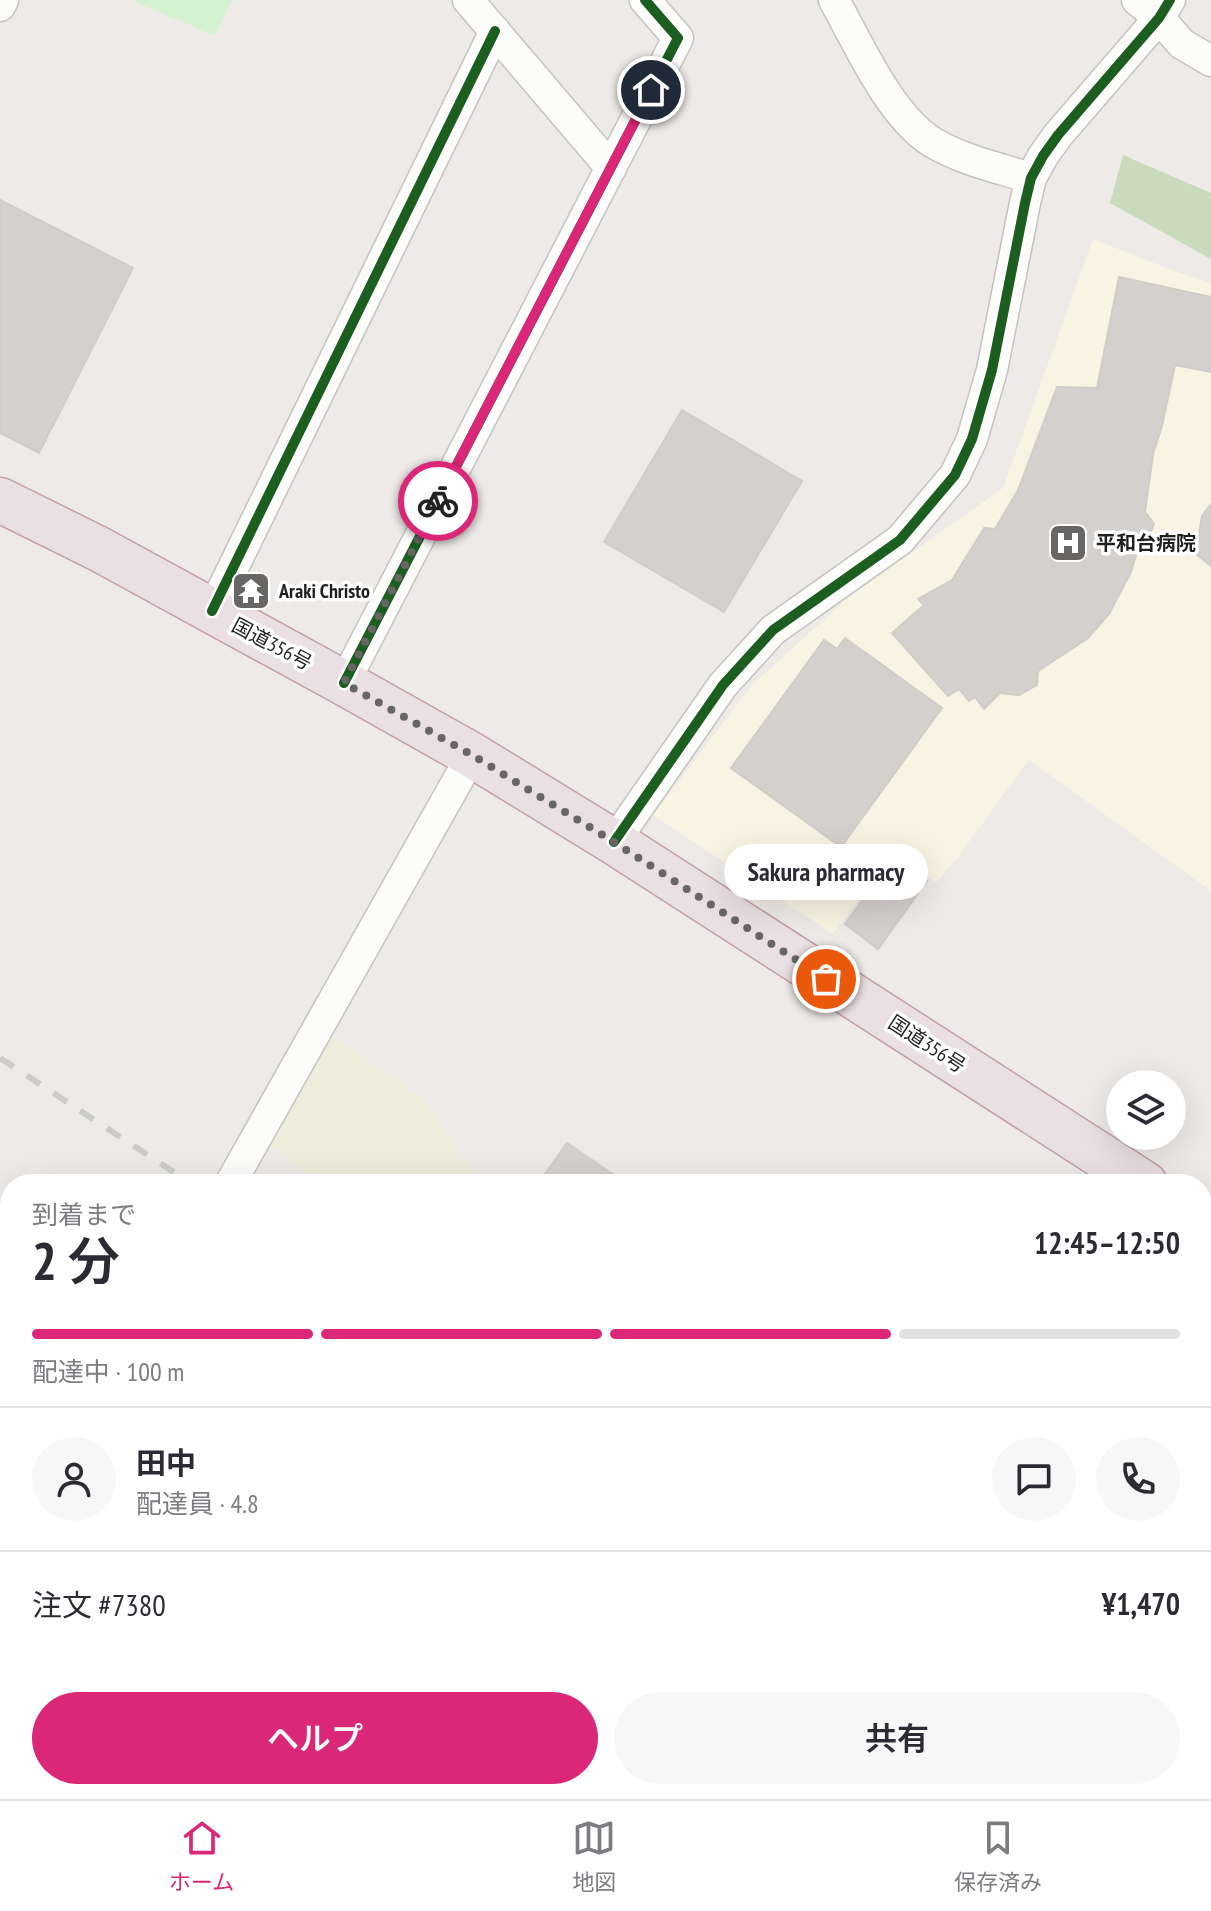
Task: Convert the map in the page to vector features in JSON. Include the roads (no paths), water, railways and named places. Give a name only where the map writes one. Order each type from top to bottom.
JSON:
[{"type":"highway","name":"国道356号","points":[[0,500],[99,549],[472,755],[614,842],[1129,1174]]},
{"type":"street","points":[[0,6],[3,0]]},
{"type":"street","points":[[468,0],[611,168]]},
{"type":"street","points":[[344,683],[678,38],[645,0]]},
{"type":"street","points":[[834,0],[878,79],[907,121],[930,141],[953,153],[1031,178]]},
{"type":"street","points":[[614,842],[723,685],[773,630],[900,540],[955,475],[972,439],[992,370],[1031,178],[1058,135],[1155,6],[1182,44],[1211,61]]},
{"type":"street","points":[[212,611],[495,31]]},
{"type":"street","points":[[236,1174],[472,755]]},
{"type":"railway","points":[[0,1058],[177,1174]]},
{"type":"place","name":"平和台病院","points":[[1068,543]]},
{"type":"place","name":"Araki Christo","points":[[251,591]]},
{"type":"place","name":"Sakura pharmacy","points":[[826,979]]}]
